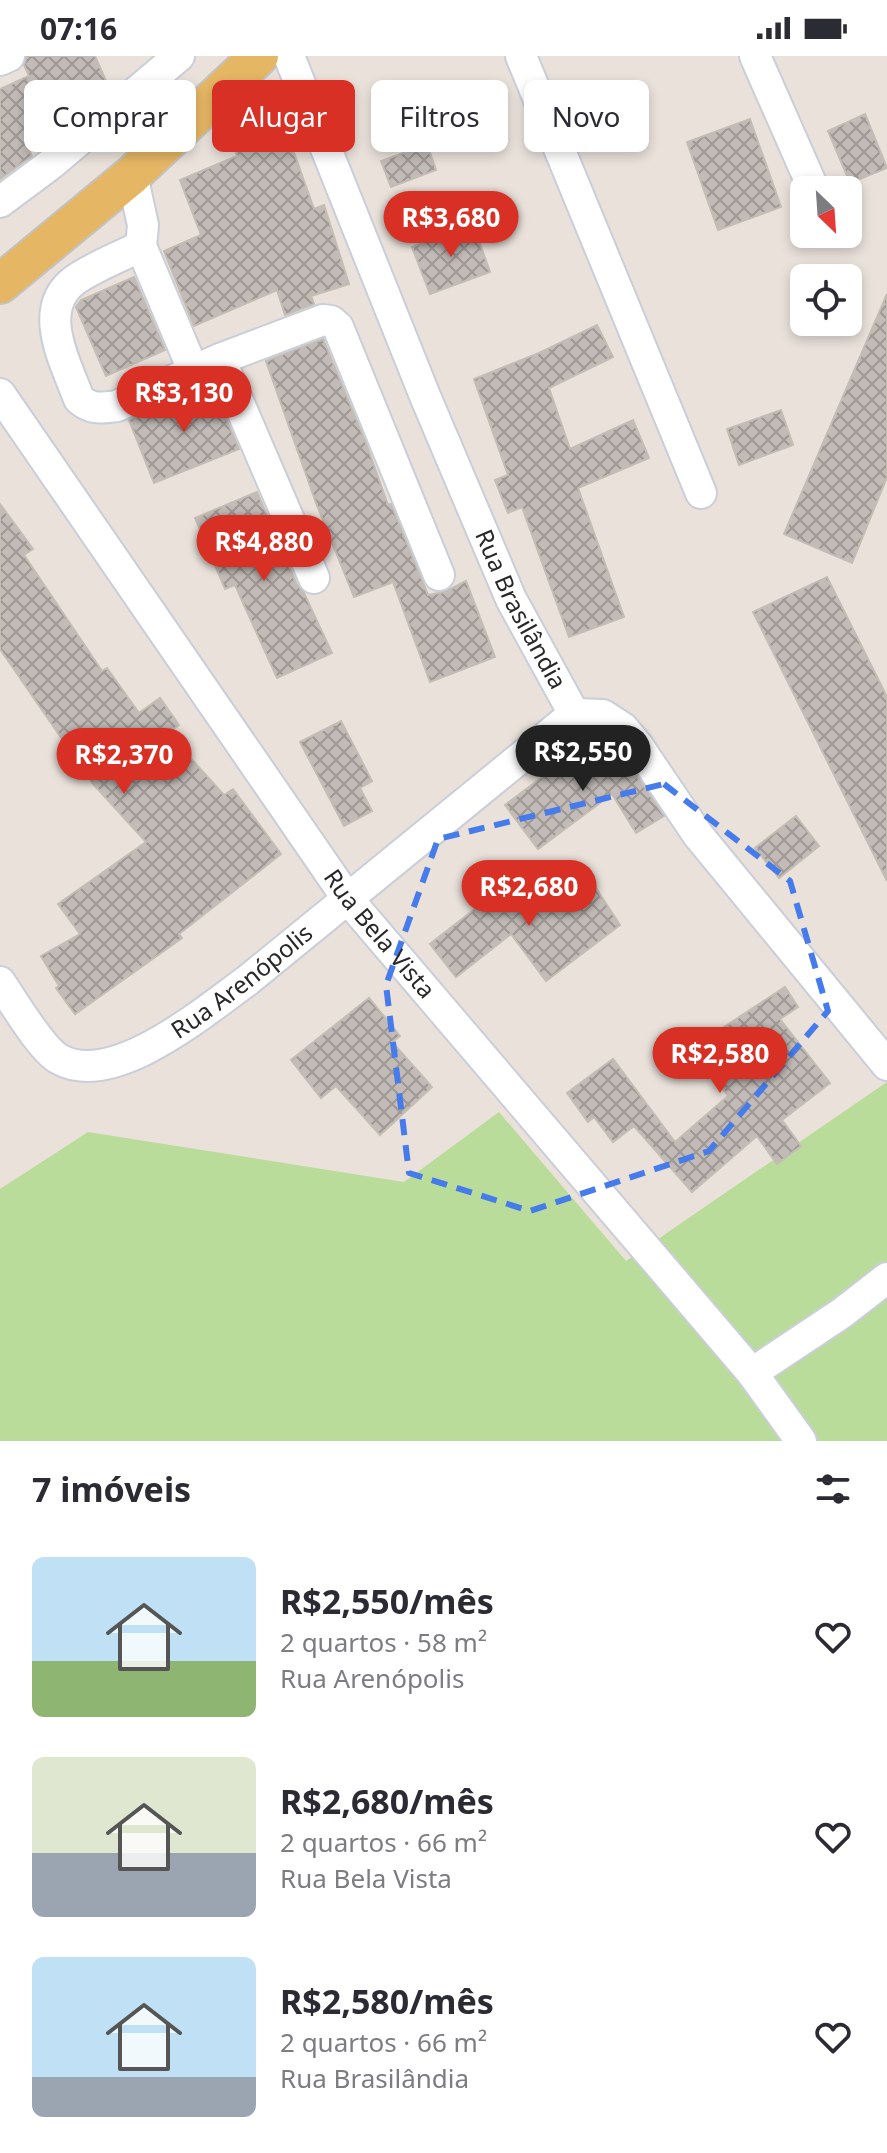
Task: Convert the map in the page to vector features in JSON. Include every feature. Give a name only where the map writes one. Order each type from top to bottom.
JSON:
[{"type":"main road","points":[[5,271],[135,187],[259,56]]},
{"type":"street","points":[[0,60],[9,56]]},
{"type":"street","points":[[0,202],[51,164],[179,56]]},
{"type":"street","name":"Rua Brasilândia","points":[[289,56],[425,396],[511,599],[574,714],[603,715],[631,737],[698,835],[887,1065]]},
{"type":"street","points":[[521,56],[701,493]]},
{"type":"street","points":[[755,56],[808,176]]},
{"type":"street","points":[[135,187],[143,225],[141,246],[206,365],[314,578]]},
{"type":"street","points":[[141,246],[74,281],[55,305],[56,332],[79,399],[87,406],[100,409],[117,406],[206,365],[323,320],[331,321],[338,327],[439,575]]},
{"type":"street","name":"Rua Bela Vista","points":[[0,394],[347,898],[752,1373],[801,1441]]},
{"type":"street","name":"Rua Arenópolis","points":[[0,982],[57,1059],[78,1066],[109,1064],[145,1050],[248,980],[574,714]]},
{"type":"street","points":[[752,1373],[842,1313],[887,1278]]},
{"type":"highlighted area","points":[[664,784],[790,881],[828,1011],[709,1151],[530,1211],[409,1173],[386,985],[438,839]]},
{"type":"green space","points":[[887,1082],[887,1441],[0,1441],[0,1189],[88,1132],[404,1182],[499,1112],[626,1261]]},
{"type":"building","points":[[27,56],[95,56],[106,80],[24,80],[24,152],[30,152],[32,156],[0,179],[0,89],[29,76],[24,65]]},
{"type":"building","points":[[865,114],[887,168],[862,178],[847,176],[828,131]]},
{"type":"building","points":[[750,119],[781,207],[718,230],[687,142]]},
{"type":"building","points":[[236,152],[294,152],[314,209],[324,205],[349,284],[311,296],[314,304],[285,315],[277,290],[194,326],[164,251],[201,235],[180,180],[237,156]]},
{"type":"building","points":[[405,152],[430,152],[436,170],[391,187],[381,161]]},
{"type":"building","points":[[473,224],[490,272],[430,294],[412,247]]},
{"type":"building","points":[[134,277],[165,350],[106,376],[76,307],[81,300]]},
{"type":"building","points":[[887,294],[887,477],[852,563],[784,534]]},
{"type":"building","points":[[597,325],[613,357],[549,388],[570,449],[633,420],[649,458],[578,488],[624,617],[569,637],[522,507],[508,513],[495,480],[508,475],[474,379]]},
{"type":"building","points":[[323,339],[388,505],[391,504],[428,595],[445,592],[466,581],[495,657],[430,682],[393,582],[354,597],[316,503],[266,361]]},
{"type":"building","points":[[211,383],[239,449],[154,483],[129,420]]},
{"type":"building","points":[[781,410],[793,445],[739,465],[727,429]]},
{"type":"building","points":[[257,492],[297,585],[304,593],[332,653],[277,678],[235,585],[225,589],[195,518]]},
{"type":"building","points":[[0,504],[33,549],[24,555],[102,671],[107,668],[139,713],[160,698],[179,725],[168,733],[224,795],[233,789],[281,854],[179,934],[182,938],[75,1014],[56,988],[59,986],[41,956],[80,934],[58,904],[146,842],[93,784],[0,649]]},
{"type":"building","points":[[827,577],[887,697],[887,881],[753,612]]},
{"type":"building","points":[[341,721],[372,781],[360,788],[372,811],[344,826],[300,742]]},
{"type":"building","points":[[599,734],[624,757],[664,816],[636,833],[612,794],[538,849],[505,805]]},
{"type":"building","points":[[796,816],[819,846],[779,878],[755,848]]},
{"type":"building","points":[[517,876],[544,911],[590,879],[620,925],[546,981],[511,934],[456,977],[430,944]]},
{"type":"building","points":[[785,987],[798,1007],[780,1019],[830,1083],[782,1120],[801,1146],[777,1164],[757,1136],[692,1192],[634,1126],[613,1142],[594,1117],[588,1122],[567,1093],[613,1059],[675,1142],[728,1096],[692,1048]]},
{"type":"building","points":[[369,998],[400,1036],[392,1042],[432,1087],[380,1135],[336,1086],[321,1098],[291,1060]]}]
